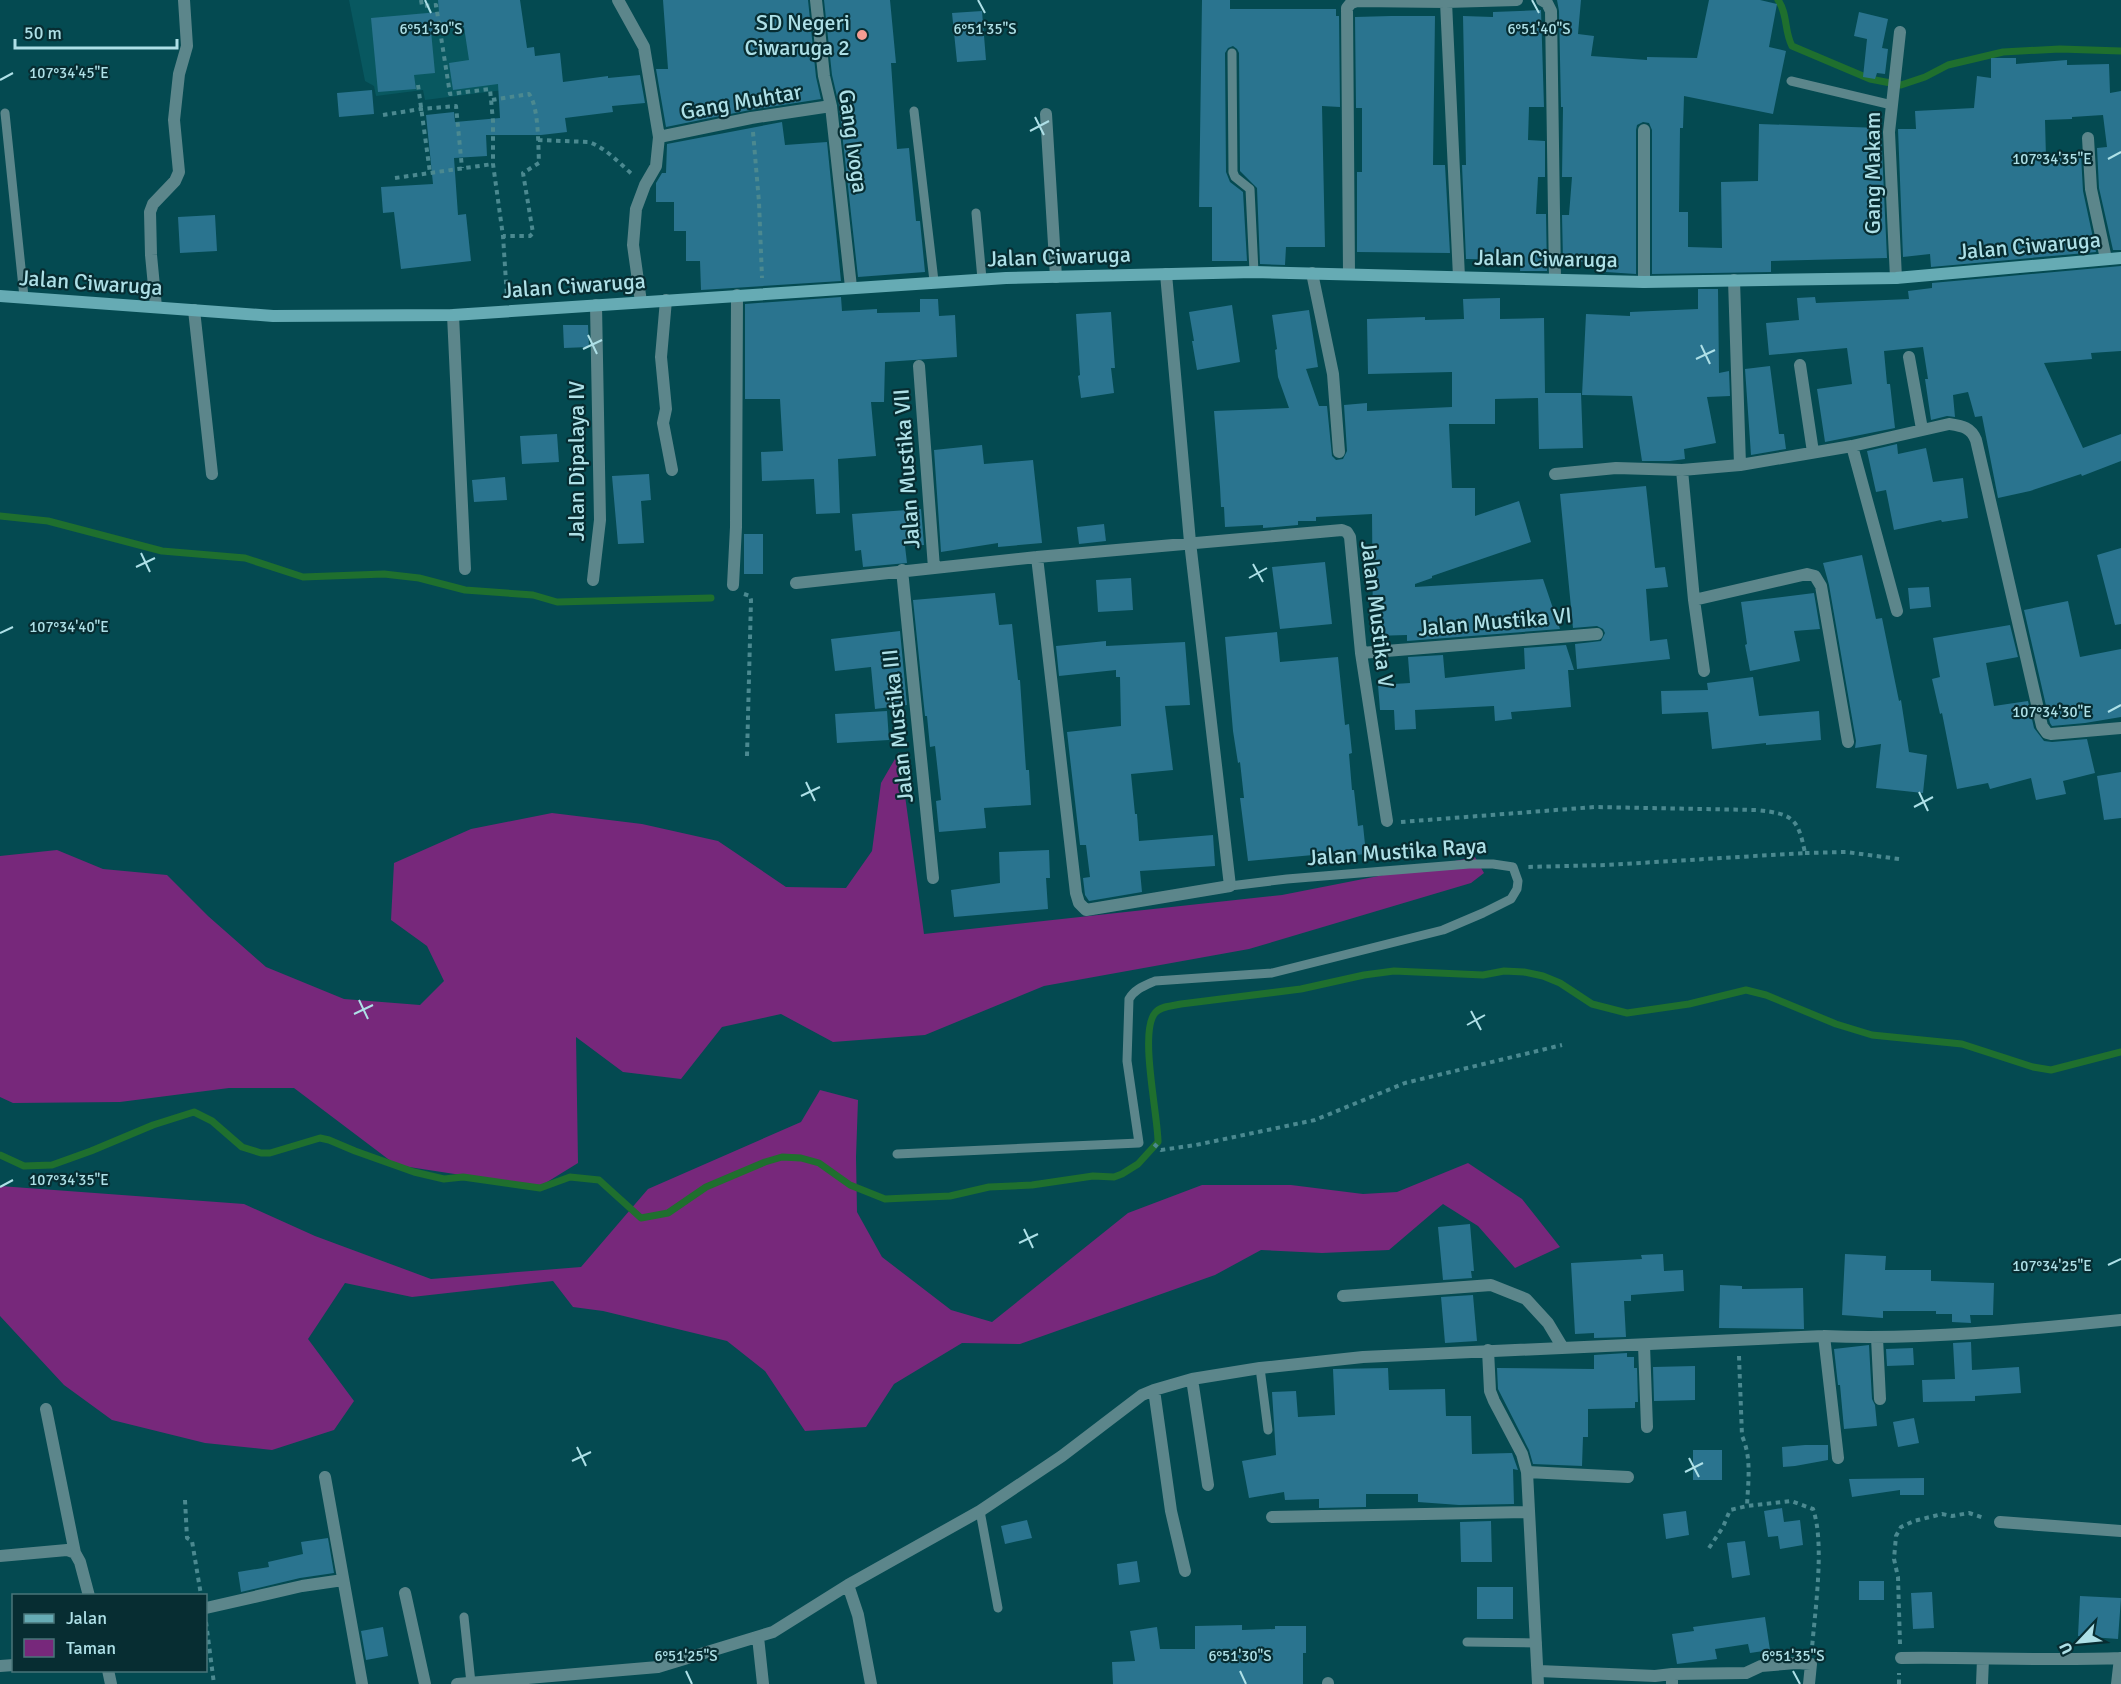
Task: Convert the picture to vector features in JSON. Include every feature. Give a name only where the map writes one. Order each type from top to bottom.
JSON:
[{"type":"street","points":[[156,307],[150,212],[153,204],[175,181],[179,172],[174,120],[179,74],[187,46],[184,0]]},
{"type":"street","points":[[618,0],[644,47],[659,137],[656,166],[645,185],[636,209],[633,244],[641,302]]},
{"type":"street","name":"Gang Ivoga","points":[[816,0],[824,76],[831,106],[851,287]]},
{"type":"street","points":[[1349,274],[1347,8],[1351,3],[1357,1],[1446,3],[1517,0]]},
{"type":"street","points":[[1542,0],[1551,10],[1555,279]]},
{"type":"street","points":[[1446,3],[1459,277]]},
{"type":"street","name":"Gang Makam","points":[[1896,278],[1888,132],[1900,32]]},
{"type":"street","name":"Gang Muhtar","points":[[659,137],[751,118],[831,106]]},
{"type":"street","points":[[1046,114],[1056,277]]},
{"type":"street","points":[[1644,130],[1644,282]]},
{"type":"street","points":[[2088,138],[2091,189],[2106,259]]},
{"type":"street","name":"Jalan Ciwaruga","points":[[0,296],[273,316],[453,315],[982,279],[1254,272],[1644,282],[1896,278],[2121,258]]},
{"type":"street","points":[[1312,273],[1333,374],[1339,452]]},
{"type":"street","points":[[1037,557],[1079,903],[1086,909],[1230,886],[1190,542],[1166,274]]},
{"type":"street","points":[[1734,280],[1740,465]]},
{"type":"street","points":[[733,585],[736,527],[737,295]]},
{"type":"street","points":[[666,300],[661,357],[666,409],[663,423],[672,470]]},
{"type":"street","name":"Jalan Dipalaya IV","points":[[593,580],[600,520],[596,305]]},
{"type":"street","points":[[194,310],[212,474]]},
{"type":"street","points":[[453,315],[465,569]]},
{"type":"street","points":[[1908,357],[1922,429]]},
{"type":"street","points":[[1800,365],[1813,452]]},
{"type":"street","name":"Jalan Mustika VII","points":[[919,366],[934,568]]},
{"type":"street","points":[[1555,474],[1637,467],[1682,470],[1740,465],[1852,446],[1949,424],[1970,429],[1976,440],[2039,719],[2044,730],[2051,734],[2121,728]]},
{"type":"street","points":[[1852,446],[1897,610]]},
{"type":"street","points":[[1682,470],[1694,600],[1704,671]]},
{"type":"street","name":"Jalan Mustika V","points":[[1190,542],[1342,530],[1347,532],[1350,537],[1361,652],[1387,821]]},
{"type":"street","points":[[796,583],[902,570],[1190,542]]},
{"type":"street","name":"Jalan Mustika III","points":[[902,570],[933,878]]},
{"type":"street","points":[[1694,600],[1807,574],[1815,576],[1821,586],[1848,742]]},
{"type":"street","name":"Jalan Mustika VI","points":[[1361,652],[1597,634]]},
{"type":"street","points":[[1344,1296],[1491,1285],[1526,1299],[1544,1317],[1563,1348]]},
{"type":"street","points":[[457,1684],[658,1667],[773,1632],[849,1585],[980,1511],[1062,1455],[1142,1395],[1192,1379],[1260,1368],[1363,1357],[1824,1336],[1877,1338],[2032,1329],[2121,1320]]},
{"type":"street","points":[[1824,1336],[1838,1458]]},
{"type":"street","points":[[1877,1338],[1880,1400]]},
{"type":"street","points":[[1644,1345],[1647,1427]]},
{"type":"street","points":[[1488,1350],[1490,1391],[1522,1454],[1527,1472],[1539,1684]]},
{"type":"street","points":[[1192,1379],[1208,1485]]},
{"type":"street","points":[[1154,1390],[1171,1511],[1185,1571]]},
{"type":"street","points":[[46,1409],[75,1552],[88,1594]]},
{"type":"street","points":[[1527,1472],[1628,1478]]},
{"type":"street","points":[[325,1477],[362,1684]]},
{"type":"street","points":[[1272,1517],[1529,1512]]},
{"type":"street","points":[[2000,1522],[2121,1531]]},
{"type":"street","points":[[0,1556],[67,1550],[75,1552]]},
{"type":"street","points":[[207,1608],[302,1586],[343,1580]]},
{"type":"street","points":[[849,1585],[858,1615],[871,1684]]},
{"type":"street","points":[[405,1593],[425,1684]]},
{"type":"street","points":[[758,1637],[763,1684]]},
{"type":"street","points":[[1900,1658],[2121,1658],[2117,1684]]},
{"type":"street","points":[[1982,1684],[1983,1659]]},
{"type":"street","points":[[1539,1671],[1655,1676],[1672,1679],[1746,1673],[1761,1666],[1811,1664],[1809,1684]]},
{"type":"lane","points":[[1233,53],[1233,172],[1235,177],[1250,189],[1254,272]]},
{"type":"lane","points":[[1791,81],[1892,105]]},
{"type":"lane","points":[[914,111],[934,281]]},
{"type":"lane","points":[[5,113],[24,297]]},
{"type":"lane","points":[[976,213],[982,279]]},
{"type":"lane","name":"Jalan Mustika Raya","points":[[1139,1143],[1127,1061],[1129,999],[1132,993],[1155,981],[1272,973],[1443,930],[1483,914],[1511,898],[1517,889],[1518,880],[1513,867],[1469,864],[1230,886]]},
{"type":"lane","points":[[897,1154],[1139,1143]]},
{"type":"lane","points":[[1260,1368],[1268,1430]]},
{"type":"lane","points":[[980,1511],[998,1608]]},
{"type":"lane","points":[[464,1617],[471,1683]]},
{"type":"lane","points":[[1467,1642],[1537,1643]]},
{"type":"path","points":[[421,0],[422,6],[436,5],[450,94],[490,89],[493,164],[503,236],[508,310]]},
{"type":"path","points":[[418,84],[430,173]]},
{"type":"path","points":[[492,100],[529,94],[533,100],[538,140],[539,163],[523,173],[533,233],[530,236],[503,236]]},
{"type":"path","points":[[383,115],[456,106],[462,168]]},
{"type":"path","points":[[751,118],[759,202],[763,293]]},
{"type":"path","points":[[538,140],[594,144],[645,185]]},
{"type":"path","points":[[395,178],[493,164]]},
{"type":"path","points":[[733,585],[734,590],[750,596],[751,600],[747,756]]},
{"type":"path","points":[[1401,822],[1595,807],[1757,810],[1775,812],[1792,818],[1801,833],[1805,853]]},
{"type":"path","points":[[1513,867],[1606,865],[1846,852],[1899,859]]},
{"type":"path","points":[[1139,1143],[1149,1142],[1161,1150],[1315,1120],[1405,1083],[1562,1045]]},
{"type":"path","points":[[1738,1340],[1742,1436],[1749,1462],[1748,1506]]},
{"type":"path","points":[[185,1500],[186,1538],[192,1542],[201,1594]]},
{"type":"path","points":[[1709,1548],[1723,1527],[1730,1510],[1791,1501],[1813,1509],[1819,1558],[1811,1664]]},
{"type":"path","points":[[1899,1684],[1898,1577],[1894,1560],[1896,1536],[1901,1527],[1942,1514],[1952,1516],[1969,1514],[2000,1522]]},
{"type":"path","points":[[207,1625],[214,1684]]},
{"type":"shaded area","points":[[349,0],[489,0],[503,90],[425,100],[423,90],[376,96],[374,86],[365,81]]},
{"type":"green space","points":[[899,752],[924,934],[1282,895],[1475,857],[1484,873],[1471,883],[1249,949],[1044,986],[925,1035],[833,1042],[781,1014],[722,1027],[681,1079],[623,1072],[576,1037],[578,1163],[539,1187],[396,1165],[294,1088],[229,1088],[120,1102],[13,1103],[0,1097],[0,856],[57,850],[103,869],[167,875],[208,916],[266,967],[344,999],[420,1005],[444,981],[427,946],[391,920],[394,863],[471,829],[552,813],[642,824],[718,841],[786,887],[846,888],[872,851],[881,783]]},
{"type":"green space","points":[[820,1090],[858,1100],[857,1212],[882,1257],[951,1310],[992,1322],[1128,1213],[1202,1185],[1291,1185],[1363,1194],[1397,1192],[1468,1163],[1522,1199],[1560,1247],[1515,1268],[1478,1226],[1443,1204],[1389,1250],[1322,1253],[1261,1250],[1215,1275],[1020,1344],[962,1343],[894,1384],[866,1427],[805,1431],[765,1371],[727,1341],[603,1311],[573,1307],[553,1281],[412,1297],[345,1283],[308,1339],[354,1401],[334,1430],[272,1450],[205,1443],[112,1420],[64,1385],[0,1316],[0,1186],[244,1204],[315,1236],[431,1279],[581,1267],[648,1189],[801,1122]]},
{"type":"building","points":[[438,0],[520,0],[527,48],[534,47],[535,56],[560,53],[563,82],[608,76],[608,78],[640,75],[645,103],[612,106],[613,112],[565,118],[567,132],[541,135],[486,135],[487,156],[454,158],[458,215],[466,214],[471,261],[401,269],[394,212],[383,213],[381,187],[433,184],[426,115],[454,112],[455,122],[500,118],[498,84],[453,90],[449,63],[469,60],[464,27],[431,31],[435,73],[414,75],[416,89],[378,92],[371,18],[439,12]]},
{"type":"building","points":[[663,0],[808,0],[816,77],[821,99],[666,127],[656,69],[668,69]]},
{"type":"building","points":[[824,0],[890,0],[896,63],[891,63],[897,149],[909,148],[916,221],[920,221],[925,272],[858,277],[839,105],[832,75]]},
{"type":"building","points":[[1202,0],[1230,0],[1230,9],[1336,9],[1336,16],[1339,16],[1340,107],[1322,106],[1325,247],[1286,247],[1285,265],[1260,264],[1257,188],[1240,171],[1239,53],[1233,46],[1225,53],[1226,172],[1230,182],[1243,192],[1247,261],[1212,261],[1212,207],[1199,207]]},
{"type":"building","points":[[1557,0],[1581,0],[1578,34],[1594,36],[1591,56],[1647,60],[1647,57],[1697,58],[1709,0],[1760,0],[1777,4],[1769,47],[1786,51],[1773,114],[1684,96],[1683,128],[1680,128],[1679,212],[1688,212],[1688,247],[1722,248],[1721,182],[1758,181],[1759,124],[1881,128],[1887,258],[1771,261],[1771,272],[1652,274],[1652,130],[1649,123],[1643,122],[1637,125],[1636,130],[1636,274],[1606,272],[1606,263],[1563,261],[1562,215],[1569,215],[1572,177],[1562,177],[1563,107],[1561,107]]},
{"type":"building","points":[[1541,10],[1544,107],[1529,107],[1528,140],[1545,141],[1545,177],[1538,177],[1536,214],[1546,214],[1547,271],[1520,271],[1521,260],[1466,259],[1462,165],[1466,165],[1463,16],[1493,17],[1493,12]]},
{"type":"building","points":[[982,11],[986,60],[957,62],[952,13]]},
{"type":"building","points":[[1859,12],[1888,19],[1882,48],[1888,49],[1885,74],[1877,73],[1875,79],[1863,77],[1867,39],[1854,36]]},
{"type":"building","points":[[1435,16],[1433,165],[1445,165],[1450,253],[1357,252],[1357,172],[1362,172],[1362,108],[1356,108],[1355,17]]},
{"type":"building","points":[[1991,58],[2016,58],[2016,64],[2067,60],[2067,65],[2109,64],[2110,93],[2121,91],[2121,250],[2113,250],[2099,188],[2097,148],[2107,147],[2103,115],[2045,120],[2046,158],[2081,155],[2083,191],[2096,252],[1931,267],[1930,254],[1903,257],[1898,129],[1916,129],[1915,111],[1974,108],[1977,76],[1991,78]]},
{"type":"building","points":[[372,90],[374,114],[339,117],[337,93]]},
{"type":"building","points":[[782,122],[785,145],[827,142],[841,281],[701,290],[700,261],[686,261],[686,231],[674,231],[674,202],[656,202],[656,183],[662,173],[666,173],[667,144]]},
{"type":"building","points":[[215,215],[217,251],[180,253],[178,217]]},
{"type":"building","points":[[2121,266],[2121,351],[2091,353],[2092,359],[2044,363],[2083,448],[2121,434],[2121,461],[2082,476],[2081,474],[2030,491],[1998,498],[1982,416],[1975,417],[1968,392],[1953,395],[1955,417],[1947,416],[1931,420],[1923,347],[1884,351],[1895,428],[1825,442],[1817,389],[1852,384],[1847,348],[1769,355],[1766,323],[1799,320],[1797,298],[1815,297],[1816,303],[1909,299],[1908,291],[1932,288],[1932,283]]},
{"type":"building","points":[[1698,289],[1718,289],[1719,373],[1729,371],[1730,396],[1707,397],[1716,443],[1684,449],[1685,459],[1642,461],[1632,396],[1582,395],[1586,314],[1630,316],[1630,312],[1698,309]]},
{"type":"building","points":[[841,297],[842,311],[877,309],[877,313],[920,312],[920,299],[938,299],[939,316],[955,315],[957,357],[885,362],[884,402],[871,402],[876,456],[838,459],[840,513],[816,514],[814,479],[762,481],[761,452],[783,451],[780,399],[745,399],[745,304]]},
{"type":"building","points":[[1500,298],[1500,319],[1544,318],[1545,393],[1581,393],[1583,448],[1539,449],[1538,398],[1495,399],[1495,424],[1449,424],[1452,488],[1475,488],[1475,516],[1519,501],[1531,542],[1432,576],[1432,578],[1415,584],[1415,587],[1543,579],[1560,629],[1407,641],[1407,635],[1373,636],[1372,514],[1316,517],[1316,521],[1298,521],[1298,525],[1263,528],[1263,525],[1225,527],[1224,507],[1221,507],[1214,411],[1289,408],[1278,377],[1272,315],[1309,310],[1318,367],[1306,369],[1319,406],[1327,406],[1332,456],[1336,460],[1343,459],[1347,451],[1344,405],[1367,403],[1367,411],[1452,407],[1452,372],[1368,374],[1367,319],[1425,317],[1425,320],[1464,319],[1463,299]]},
{"type":"building","points":[[1232,305],[1240,362],[1197,370],[1189,312]]},
{"type":"building","points":[[1111,312],[1115,368],[1111,368],[1114,393],[1081,398],[1076,314]]},
{"type":"building","points":[[563,325],[588,325],[589,347],[564,348]]},
{"type":"building","points":[[1770,366],[1779,434],[1784,434],[1786,449],[1751,455],[1745,369]]},
{"type":"building","points":[[557,434],[559,462],[522,464],[520,436]]},
{"type":"building","points":[[1897,444],[1898,454],[1926,448],[1933,482],[1963,478],[1968,518],[1942,522],[1941,520],[1894,530],[1886,490],[1876,492],[1867,451]]},
{"type":"building","points":[[982,445],[984,464],[1033,460],[1042,543],[998,547],[998,543],[941,552],[934,450]]},
{"type":"building","points":[[649,474],[651,500],[641,501],[644,543],[618,544],[612,476]]},
{"type":"building","points":[[505,477],[507,500],[474,502],[472,480]]},
{"type":"building","points":[[1646,486],[1655,568],[1665,567],[1668,587],[1646,589],[1650,641],[1667,639],[1670,659],[1577,669],[1575,644],[1601,641],[1605,633],[1597,626],[1573,628],[1560,494]]},
{"type":"building","points":[[921,509],[924,545],[905,546],[907,563],[863,567],[861,550],[855,551],[852,514]]},
{"type":"building","points":[[1104,524],[1106,541],[1079,544],[1077,527]]},
{"type":"building","points":[[744,534],[763,534],[763,574],[744,574]]},
{"type":"building","points":[[2121,548],[2121,624],[2115,625],[2097,555]]},
{"type":"building","points":[[1862,555],[1876,619],[1882,618],[1899,701],[1901,700],[1909,752],[1927,755],[1923,793],[1876,788],[1881,744],[1855,748],[1856,741],[1829,585],[1823,563]]},
{"type":"building","points":[[1325,562],[1332,624],[1280,629],[1272,567]]},
{"type":"building","points":[[1131,578],[1133,610],[1098,612],[1096,580]]},
{"type":"building","points":[[1929,587],[1931,607],[1910,609],[1908,588]]},
{"type":"building","points":[[995,593],[999,625],[1012,624],[1018,680],[1020,680],[1026,770],[1029,770],[1031,805],[984,808],[986,828],[939,832],[936,801],[941,800],[935,746],[930,747],[927,716],[925,716],[913,600]]},
{"type":"building","points":[[1814,593],[1820,629],[1794,631],[1800,661],[1750,671],[1741,602]]},
{"type":"building","points":[[2068,601],[2080,657],[2121,649],[2121,717],[2052,726],[2050,723],[2024,610]]},
{"type":"building","points":[[2010,625],[2018,657],[1986,663],[1994,706],[2028,701],[2034,728],[2044,741],[2087,739],[2095,773],[2063,781],[2066,794],[2036,800],[2031,778],[1990,789],[1988,783],[1957,789],[1942,713],[1940,714],[1932,679],[1940,677],[1933,638]]},
{"type":"building","points":[[900,631],[907,705],[875,709],[871,667],[835,671],[831,639]]},
{"type":"building","points":[[1277,632],[1280,662],[1338,657],[1345,725],[1349,724],[1352,790],[1354,790],[1358,826],[1363,825],[1366,854],[1314,859],[1313,855],[1248,861],[1240,798],[1244,798],[1240,762],[1238,763],[1233,731],[1225,637]]},
{"type":"building","points":[[1106,641],[1106,646],[1185,642],[1190,705],[1165,706],[1173,770],[1131,774],[1135,814],[1137,814],[1139,841],[1213,835],[1215,866],[1140,871],[1142,892],[1089,901],[1085,895],[1083,878],[1090,877],[1086,845],[1080,845],[1067,732],[1121,726],[1120,677],[1116,677],[1116,670],[1059,676],[1056,646]]},
{"type":"building","points":[[1566,645],[1574,670],[1568,670],[1571,707],[1511,712],[1512,719],[1495,721],[1494,706],[1415,710],[1416,729],[1395,730],[1394,710],[1380,710],[1378,685],[1410,683],[1408,657],[1443,655],[1445,678],[1525,669],[1524,648]]},
{"type":"building","points":[[1753,677],[1759,716],[1819,711],[1821,740],[1712,749],[1708,712],[1662,714],[1661,691],[1708,690],[1707,683]]},
{"type":"building","points":[[887,711],[889,740],[837,743],[835,714]]},
{"type":"building","points":[[2121,772],[2121,818],[2104,820],[2097,776]]},
{"type":"building","points":[[1049,850],[1050,878],[1046,878],[1048,909],[954,917],[951,890],[1000,883],[999,852]]},
{"type":"building","points":[[1470,1224],[1474,1271],[1471,1271],[1472,1278],[1443,1280],[1438,1227]]},
{"type":"building","points":[[1663,1254],[1664,1271],[1683,1270],[1684,1291],[1631,1295],[1631,1301],[1624,1301],[1626,1337],[1594,1338],[1594,1333],[1575,1334],[1571,1263],[1642,1259],[1641,1255]]},
{"type":"building","points":[[1845,1254],[1886,1256],[1885,1270],[1931,1270],[1931,1281],[1994,1283],[1993,1315],[1970,1315],[1971,1323],[1952,1322],[1952,1314],[1936,1314],[1936,1311],[1883,1311],[1883,1318],[1842,1315]]},
{"type":"building","points":[[1720,1285],[1742,1286],[1742,1289],[1803,1288],[1804,1329],[1719,1328]]},
{"type":"building","points":[[1473,1295],[1477,1341],[1445,1343],[1441,1297]]},
{"type":"building","points":[[1971,1342],[1972,1370],[2019,1367],[2021,1393],[1975,1396],[1975,1401],[1923,1402],[1922,1380],[1955,1379],[1953,1343]]},
{"type":"building","points":[[1869,1345],[1872,1399],[1875,1405],[1877,1426],[1844,1429],[1834,1349]]},
{"type":"building","points":[[1913,1348],[1914,1365],[1887,1366],[1886,1349]]},
{"type":"building","points":[[1627,1353],[1627,1357],[1634,1357],[1634,1368],[1637,1368],[1638,1402],[1635,1402],[1635,1408],[1588,1409],[1588,1437],[1583,1437],[1582,1466],[1533,1464],[1529,1450],[1498,1389],[1497,1368],[1594,1369],[1594,1355]]},
{"type":"building","points":[[1695,1366],[1695,1400],[1654,1401],[1653,1367]]},
{"type":"building","points":[[1388,1368],[1389,1390],[1445,1389],[1446,1416],[1471,1416],[1472,1454],[1512,1453],[1518,1470],[1513,1469],[1514,1504],[1459,1505],[1418,1502],[1418,1494],[1366,1494],[1366,1507],[1319,1508],[1319,1499],[1285,1500],[1284,1492],[1249,1498],[1242,1461],[1276,1455],[1272,1392],[1296,1391],[1298,1417],[1335,1415],[1333,1369]]},
{"type":"building","points":[[1914,1418],[1919,1443],[1898,1447],[1893,1422]]},
{"type":"building","points":[[1828,1445],[1828,1460],[1783,1467],[1782,1447]]},
{"type":"building","points":[[1693,1450],[1722,1450],[1722,1480],[1693,1480]]},
{"type":"building","points":[[1924,1478],[1924,1495],[1900,1495],[1900,1490],[1852,1497],[1849,1479]]},
{"type":"building","points":[[1782,1508],[1784,1522],[1800,1520],[1803,1545],[1780,1549],[1778,1536],[1768,1537],[1764,1511]]},
{"type":"building","points":[[1686,1511],[1689,1535],[1666,1539],[1663,1514]]},
{"type":"building","points":[[1027,1520],[1032,1538],[1005,1544],[1001,1526]]},
{"type":"building","points":[[1491,1521],[1492,1562],[1461,1562],[1460,1522]]},
{"type":"building","points":[[328,1538],[334,1573],[300,1578],[241,1592],[238,1572],[269,1567],[268,1562],[303,1554],[301,1542]]},
{"type":"building","points":[[1745,1541],[1750,1575],[1732,1578],[1727,1543]]},
{"type":"building","points":[[1137,1561],[1140,1582],[1119,1585],[1117,1564]]},
{"type":"building","points":[[1859,1581],[1884,1581],[1884,1600],[1859,1600]]},
{"type":"building","points":[[1477,1587],[1513,1587],[1513,1619],[1477,1619]]},
{"type":"building","points":[[1932,1592],[1934,1628],[1913,1629],[1911,1593]]},
{"type":"building","points":[[2080,1596],[2121,1598],[2118,1639],[2078,1636]]},
{"type":"building","points":[[1765,1617],[1770,1650],[1750,1653],[1748,1644],[1715,1649],[1717,1659],[1677,1664],[1672,1634],[1694,1631],[1693,1627]]},
{"type":"building","points":[[1242,1625],[1242,1630],[1275,1629],[1275,1626],[1306,1626],[1303,1684],[1113,1684],[1112,1662],[1135,1661],[1130,1631],[1157,1627],[1160,1649],[1195,1649],[1195,1626]]},
{"type":"building","points":[[383,1627],[388,1656],[366,1660],[361,1631]]},
{"type":"waterway","points":[[1778,0],[1792,46],[1870,79],[1901,85],[1925,77],[1948,65],[2003,52],[2060,49],[2121,51]]},
{"type":"waterway","points":[[0,516],[48,521],[162,551],[245,558],[303,577],[384,574],[419,578],[465,590],[533,595],[557,602],[711,598]]},
{"type":"waterway","points":[[0,1155],[24,1166],[52,1165],[153,1125],[194,1112],[212,1121],[242,1147],[261,1153],[270,1153],[320,1138],[414,1172],[444,1179],[463,1177],[540,1188],[570,1177],[599,1180],[641,1218],[668,1213],[706,1187],[782,1157],[801,1158],[819,1163],[850,1185],[885,1199],[950,1196],[989,1187],[1032,1185],[1093,1176],[1114,1177],[1138,1164],[1158,1142],[1149,1055],[1151,1023],[1157,1011],[1181,1004],[1301,989],[1394,971],[1483,975],[1504,971],[1524,972],[1560,983],[1592,1004],[1627,1013],[1689,1004],[1746,990],[1766,995],[1836,1024],[1872,1035],[1962,1044],[2033,1067],[2051,1070],[2121,1052]]},
{"type":"place","name":"SD Negeri Ciwaruga 2","points":[[862,35]]}]
